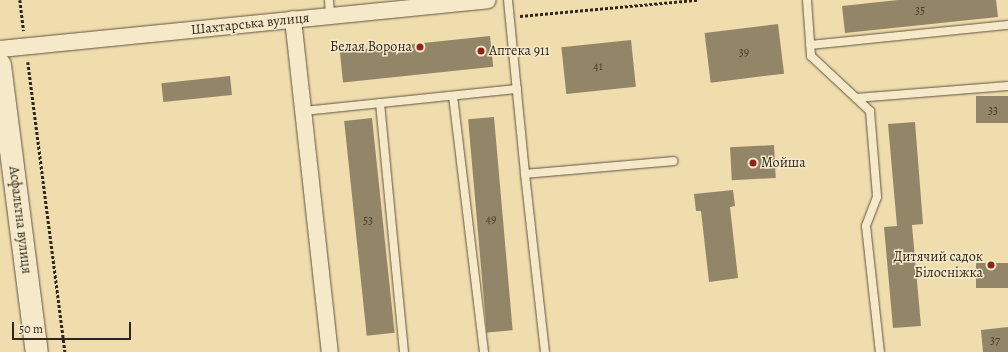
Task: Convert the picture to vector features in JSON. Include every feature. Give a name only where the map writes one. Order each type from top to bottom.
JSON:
[{"type":"main road","name":"Асфальтна вулиця","points":[[0,65],[37,352]]},
{"type":"street","name":"Шахтарська вулиця","points":[[12,47],[293,19],[329,8],[488,0]]},
{"type":"street","points":[[293,19],[330,352]]},
{"type":"lane","points":[[508,0],[545,352]]},
{"type":"lane","points":[[806,0],[811,56],[870,111],[877,197],[866,226],[880,352]]},
{"type":"lane","points":[[810,45],[1008,25]]},
{"type":"lane","points":[[856,98],[1008,86]]},
{"type":"lane","points":[[303,111],[517,89]]},
{"type":"lane","points":[[453,96],[484,352]]},
{"type":"lane","points":[[380,103],[404,352]]},
{"type":"lane","points":[[526,174],[673,161]]},
{"type":"path","points":[[20,0],[12,47],[65,352]]},
{"type":"path","points":[[510,17],[697,0]]},
{"type":"building","points":[[898,0],[996,0],[998,17],[845,33],[842,6]]},
{"type":"building","points":[[778,24],[784,74],[711,83],[705,33]]},
{"type":"building","points":[[490,36],[493,67],[343,83],[340,52]]},
{"type":"building","points":[[631,40],[636,87],[566,94],[561,47]]},
{"type":"building","points":[[230,76],[232,95],[163,102],[161,83]]},
{"type":"building","points":[[976,96],[1008,96],[1008,123],[976,123]]},
{"type":"building","points":[[494,117],[513,330],[487,332],[468,119]]},
{"type":"building","points":[[372,118],[395,333],[367,336],[344,121]]},
{"type":"building","points":[[915,122],[923,224],[912,225],[921,326],[893,328],[884,227],[897,226],[888,124]]},
{"type":"building","name":"Мойша","points":[[774,145],[776,178],[732,180],[730,147]]},
{"type":"building","points":[[733,190],[735,206],[730,207],[738,278],[709,282],[701,211],[696,211],[694,194]]},
{"type":"building","points":[[976,263],[1008,263],[1008,288],[976,288]]},
{"type":"building","points":[[1008,327],[1008,352],[983,352],[981,330]]},
{"type":"place","name":"Белая Ворона","points":[[420,47]]},
{"type":"place","name":"Аптека 911","points":[[481,51]]},
{"type":"place","name":"Мойша","points":[[753,163]]},
{"type":"place","name":"Дитячий садок Білосніжка","points":[[991,265]]}]
